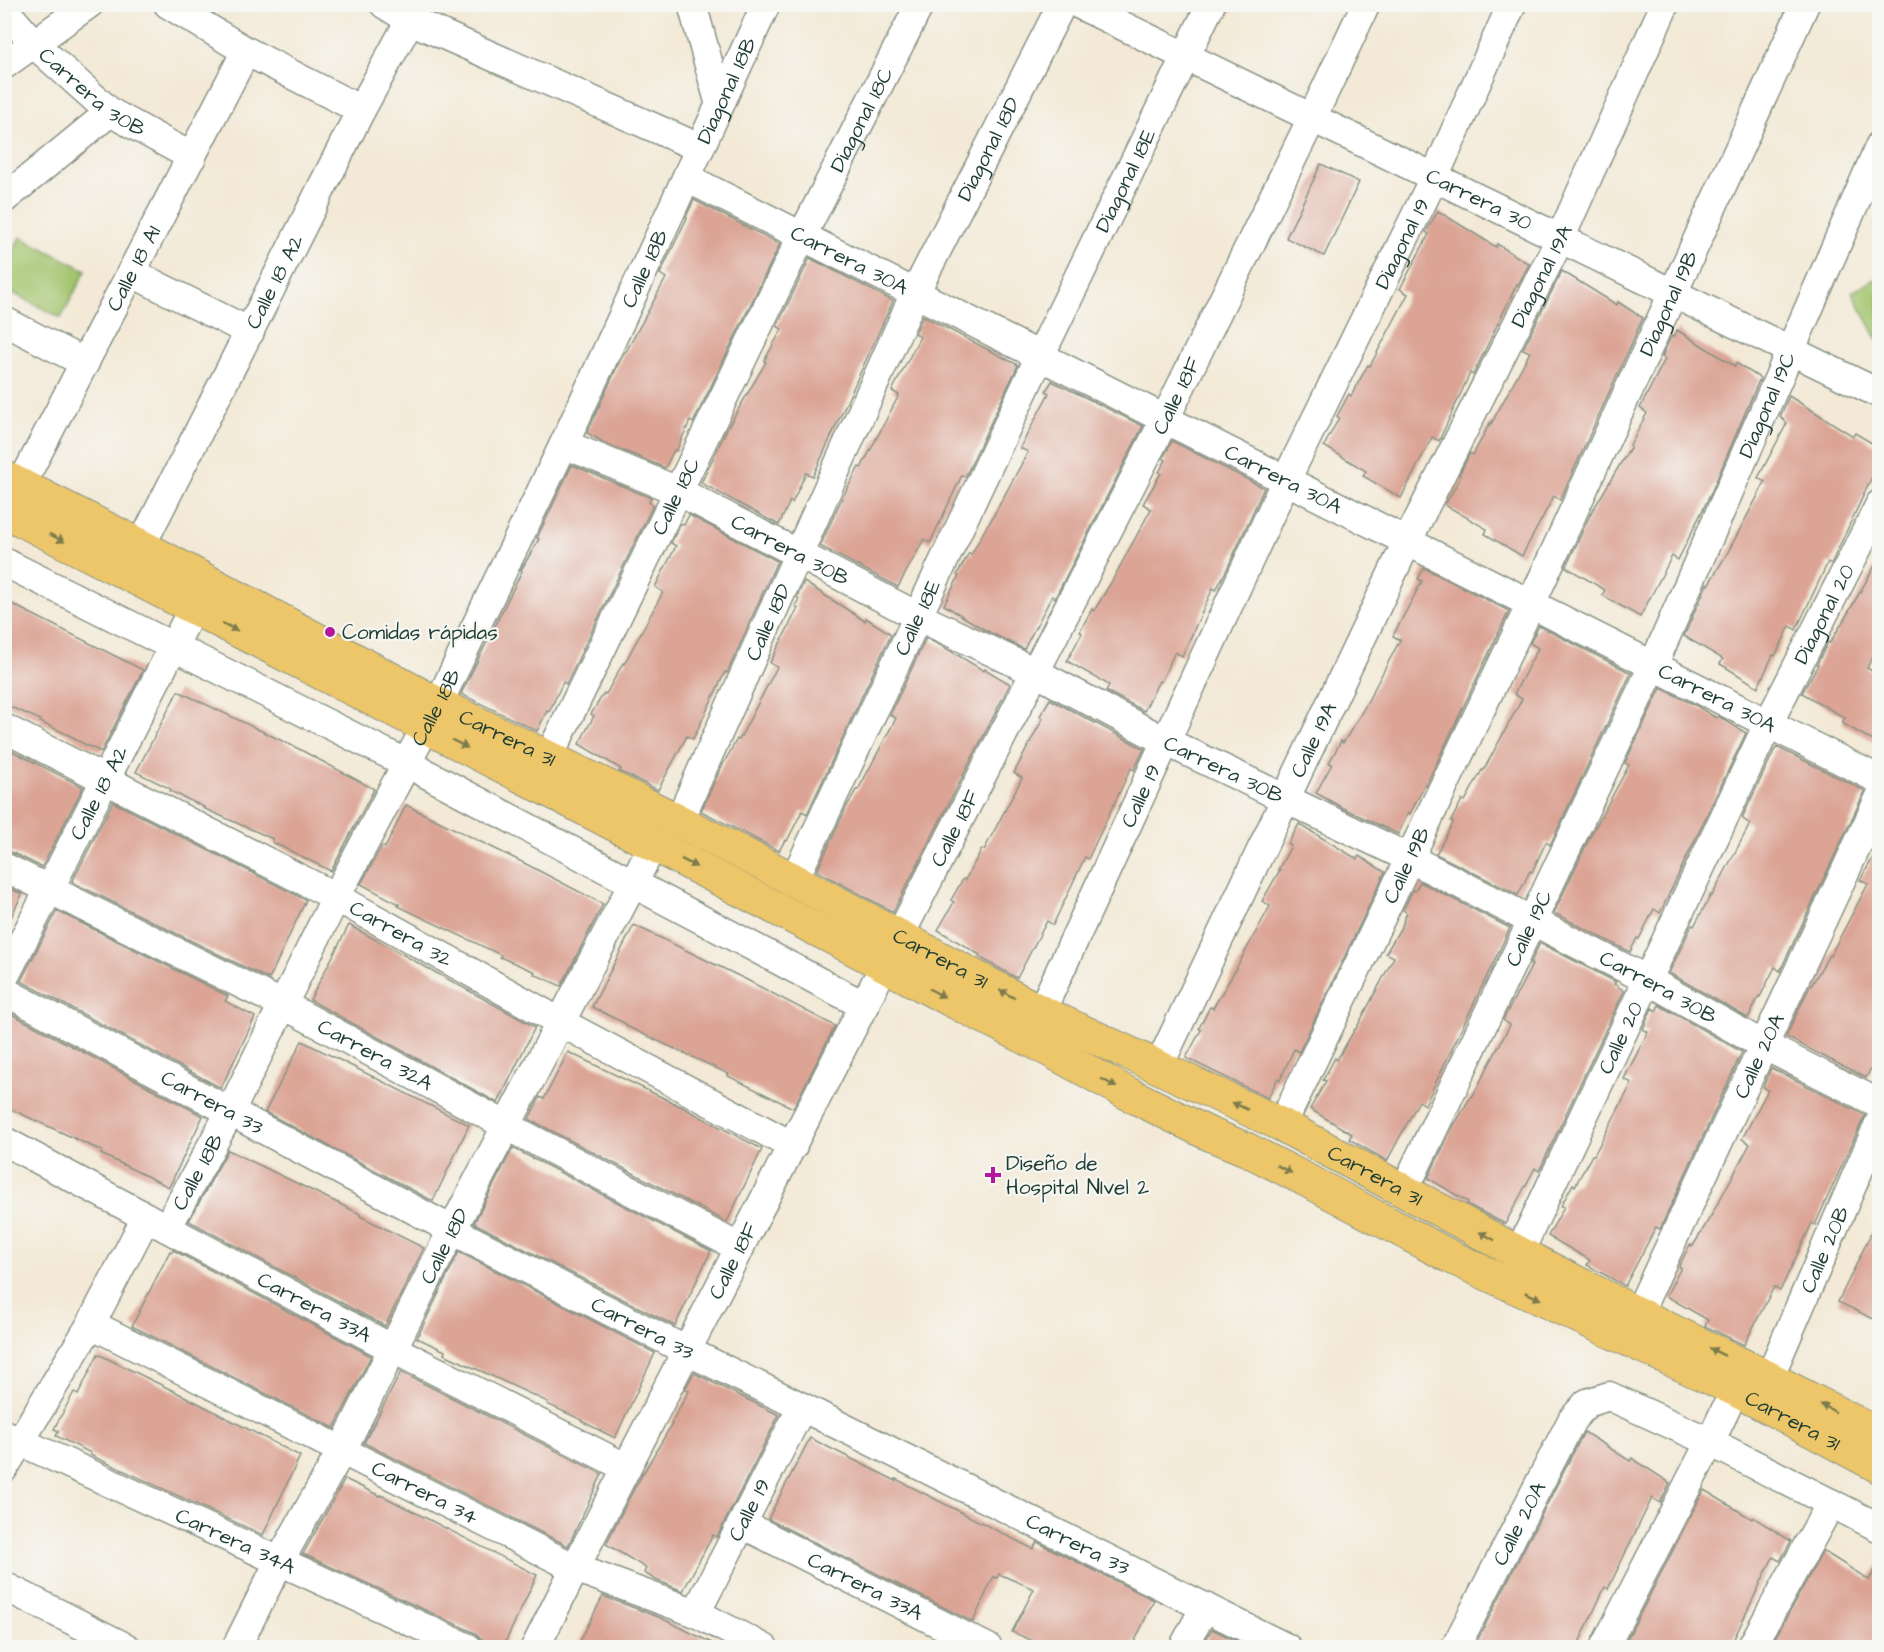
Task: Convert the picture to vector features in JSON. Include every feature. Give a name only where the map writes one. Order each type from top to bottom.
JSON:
[{"type":"main road","name":"Carrera 31","points":[[10,491],[141,546],[653,845],[893,951],[1041,1012],[1282,1125],[1519,1253],[1638,1314],[1751,1378],[1880,1467]]},
{"type":"main road","name":"Carrera 31","points":[[10,491],[193,608],[432,715],[549,757],[794,880],[893,951],[937,993],[1040,1045],[1138,1099],[1306,1180],[1451,1257],[1751,1378],[1880,1435]]},
{"type":"street","points":[[4,65],[89,4]]},
{"type":"street","points":[[168,4],[246,51],[361,110]]},
{"type":"street","points":[[384,4],[410,21],[700,148]]},
{"type":"street","points":[[692,4],[720,105]]},
{"type":"street","name":"Diagonal 18B","points":[[687,178],[766,4]]},
{"type":"street","name":"Diagonal 18C","points":[[802,236],[920,4]]},
{"type":"street","name":"Diagonal 18D","points":[[915,293],[1062,4]]},
{"type":"street","name":"Carrera 30","points":[[1078,4],[1880,394]]},
{"type":"street","name":"Diagonal 18E","points":[[1040,356],[1211,4]]},
{"type":"street","name":"Calle 18F","points":[[535,1647],[1165,419],[1366,4]]},
{"type":"street","name":"Diagonal 19","points":[[1286,480],[1434,178],[1512,4]]},
{"type":"street","name":"Diagonal 19A","points":[[1407,542],[1560,239],[1665,4]]},
{"type":"street","name":"Diagonal 19B","points":[[1530,604],[1805,4]]},
{"type":"street","name":"Carrera 30B","points":[[4,9],[34,44],[110,112],[192,157]]},
{"type":"street","name":"Calle 18 A2","points":[[141,546],[361,110],[410,21]]},
{"type":"street","name":"Calle 18 A1","points":[[10,491],[85,363],[246,51]]},
{"type":"street","points":[[4,199],[110,112]]},
{"type":"street","name":"Diagonal 19C","points":[[1653,666],[1880,145]]},
{"type":"street","name":"Carrera 30A","points":[[687,178],[1880,780]]},
{"type":"street","name":"Calle 18B","points":[[4,1468],[12,1438],[91,1324],[230,1112],[336,897],[432,715],[564,444],[687,178]]},
{"type":"street","name":"Calle 18C","points":[[549,757],[802,236]]},
{"type":"street","points":[[132,273],[250,332]]},
{"type":"street","name":"Calle 18D","points":[[679,821],[915,293]]},
{"type":"street","points":[[4,321],[85,363]]},
{"type":"street","name":"Calle 18E","points":[[794,880],[1040,356]]},
{"type":"street","name":"Carrera 30B","points":[[564,444],[678,491],[798,555],[919,617],[1035,672],[1165,741],[1409,858],[1646,980],[1763,1045],[1880,1104]]},
{"type":"street","name":"Calle 19","points":[[1041,1012],[1286,480]]},
{"type":"street","name":"Diagonal 20","points":[[1768,724],[1880,504]]},
{"type":"street","name":"Calle 19A","points":[[1158,1068],[1407,542]]},
{"type":"street","points":[[4,562],[406,763],[865,1005]]},
{"type":"street","name":"Calle 19B","points":[[1282,1125],[1530,604]]},
{"type":"street","name":"Calle 18 A2","points":[[4,978],[193,608]]},
{"type":"street","name":"Calle 19C","points":[[1404,1191],[1653,666]]},
{"type":"street","name":"Calle 20","points":[[1519,1253],[1768,724]]},
{"type":"street","name":"Carrera 32","points":[[4,728],[336,897],[560,1022],[793,1146]]},
{"type":"street","name":"Calle 20A","points":[[1638,1314],[1880,796]]},
{"type":"street","name":"Calle 18D","points":[[236,1647],[279,1562],[342,1450],[391,1348],[653,845]]},
{"type":"street","name":"Carrera 32A","points":[[4,867],[284,1005],[507,1126],[740,1248]]},
{"type":"street","name":"Carrera 33","points":[[4,991],[452,1230],[687,1351],[1287,1647]]},
{"type":"street","name":"Calle 20B","points":[[1710,1442],[1751,1378],[1880,1120]]},
{"type":"street","name":"Carrera 33A","points":[[4,1141],[391,1348],[627,1468]]},
{"type":"street","name":"Carrera 34","points":[[91,1324],[575,1568],[696,1613],[764,1647]]},
{"type":"street","name":"Calle 20A","points":[[1455,1647],[1572,1420],[1587,1403],[1609,1396],[1710,1442]]},
{"type":"street","name":"Calle 19","points":[[696,1613],[802,1407]]},
{"type":"street","name":"Carrera 34A","points":[[12,1438],[468,1647]]},
{"type":"street","points":[[1604,1647],[1710,1442],[1880,1528]]},
{"type":"street","points":[[1751,1647],[1831,1503]]},
{"type":"street","name":"Carrera 33A","points":[[742,1524],[988,1647]]},
{"type":"street","points":[[4,1586],[127,1647]]},
{"type":"street","points":[[1184,1647],[1205,1607]]},
{"type":"green space","points":[[20,237],[86,270],[61,318],[5,289],[5,268]]},
{"type":"green space","points":[[1879,277],[1879,342],[1852,292]]},
{"type":"building","points":[[1321,164],[1359,182],[1324,256],[1286,238]]},
{"type":"building","points":[[694,200],[780,244],[693,423],[690,421],[665,468],[587,433],[623,354],[666,278],[660,274]]},
{"type":"building","points":[[1438,211],[1496,247],[1497,244],[1529,264],[1473,375],[1470,373],[1439,441],[1432,437],[1401,498],[1363,476],[1366,471],[1324,446],[1349,394],[1351,396],[1368,365],[1370,366],[1408,294],[1400,289],[1429,234],[1426,232]]},
{"type":"building","points":[[810,258],[893,301],[813,476],[806,473],[779,525],[701,483],[728,427],[766,362],[764,361],[782,329],[777,326]]},
{"type":"building","points":[[1562,271],[1617,305],[1618,302],[1643,318],[1560,500],[1554,496],[1522,556],[1485,534],[1487,529],[1445,505],[1461,476],[1459,475],[1470,453],[1473,455],[1530,352],[1523,349]]},
{"type":"building","points":[[923,316],[1018,365],[965,477],[962,475],[930,543],[924,539],[898,587],[820,546],[842,498],[859,467],[861,468],[899,395],[892,391],[920,337],[915,333]]},
{"type":"building","points":[[1677,330],[1735,366],[1736,363],[1760,378],[1711,493],[1678,560],[1672,556],[1640,617],[1602,595],[1605,590],[1566,567],[1590,515],[1631,446],[1647,413],[1640,408],[1665,359],[1662,357],[1671,336],[1673,337]]},
{"type":"building","points":[[1052,381],[1143,426],[1055,598],[1052,596],[1024,649],[985,630],[944,605],[969,553],[971,555],[1028,452],[1020,448],[1049,393],[1046,391]]},
{"type":"building","points":[[1789,396],[1853,436],[1855,433],[1880,448],[1880,476],[1874,473],[1831,564],[1828,562],[1796,630],[1790,626],[1758,687],[1720,664],[1723,659],[1684,636],[1707,584],[1727,554],[1765,482],[1758,478],[1787,423],[1780,417]]},
{"type":"building","points":[[1172,441],[1264,488],[1227,569],[1216,590],[1213,588],[1182,656],[1175,652],[1144,711],[1106,691],[1109,685],[1067,661],[1092,609],[1094,611],[1112,581],[1151,509],[1143,504],[1161,473],[1159,472],[1166,460],[1163,458]]},
{"type":"building","points":[[572,465],[651,498],[649,502],[653,505],[566,684],[563,682],[537,731],[461,694],[521,570],[539,539],[537,538]]},
{"type":"building","points":[[689,515],[777,561],[727,673],[725,672],[693,739],[687,736],[658,790],[619,771],[621,769],[579,744],[594,716],[591,714],[624,664],[663,592],[655,587],[676,546],[671,543],[681,523],[684,525]]},
{"type":"building","points":[[1880,557],[1880,642],[1867,668],[1880,676],[1880,745],[1842,723],[1845,718],[1802,693],[1828,642],[1830,643]]},
{"type":"building","points":[[1424,568],[1509,611],[1426,785],[1398,834],[1316,793],[1332,764],[1329,763],[1341,741],[1343,743],[1362,712],[1400,640],[1393,636],[1422,581],[1418,579]]},
{"type":"building","points":[[804,582],[865,621],[866,618],[891,634],[807,814],[802,811],[787,841],[785,840],[779,851],[701,811],[720,770],[737,739],[739,740],[777,667],[770,663],[798,608],[795,606],[799,599],[797,597]]},
{"type":"building","points":[[4,600],[143,670],[101,752],[40,722],[41,720],[4,704]]},
{"type":"building","points":[[1539,626],[1631,673],[1550,845],[1546,842],[1518,895],[1436,854],[1453,823],[1451,821],[1462,800],[1465,801],[1483,771],[1522,699],[1514,694],[1538,648],[1530,643]]},
{"type":"building","points":[[926,638],[1010,684],[893,912],[817,871],[846,808],[896,718],[890,715]]},
{"type":"building","points":[[1661,688],[1716,718],[1718,716],[1746,733],[1660,913],[1654,909],[1630,952],[1554,913],[1590,837],[1629,765],[1625,763]]},
{"type":"building","points":[[178,691],[299,749],[374,789],[331,871],[272,842],[273,839],[203,808],[136,772]]},
{"type":"building","points":[[1050,699],[1144,749],[1134,770],[1131,768],[1088,859],[1085,857],[1053,925],[1047,921],[1017,978],[938,930],[954,902],[951,900],[982,849],[984,850],[1022,778],[1014,773],[1043,718],[1040,716]]},
{"type":"building","points":[[4,747],[83,787],[42,867],[4,851]]},
{"type":"building","points":[[1777,747],[1865,791],[1780,971],[1775,967],[1748,1018],[1669,973],[1692,925],[1694,926],[1712,896],[1750,824],[1743,819],[1743,816]]},
{"type":"building","points":[[113,802],[306,900],[269,979],[72,882]]},
{"type":"building","points":[[406,805],[603,904],[561,986],[398,906],[399,904],[361,884],[382,846],[385,848]]},
{"type":"building","points":[[1299,824],[1357,859],[1359,856],[1385,872],[1299,1052],[1294,1049],[1280,1080],[1278,1078],[1268,1098],[1186,1058],[1210,1007],[1213,1008],[1231,978],[1270,906],[1262,901],[1280,870],[1278,870],[1291,846],[1288,844]]},
{"type":"building","points":[[1880,846],[1880,1050],[1866,1078],[1786,1037],[1810,986],[1830,956],[1868,884],[1860,880]]},
{"type":"building","points":[[1420,882],[1510,928],[1425,1105],[1419,1101],[1387,1161],[1349,1139],[1352,1134],[1310,1109],[1326,1081],[1323,1080],[1335,1058],[1337,1060],[1356,1029],[1394,957],[1386,953],[1404,922],[1407,913],[1403,910],[1413,890],[1415,891]]},
{"type":"building","points":[[4,886],[22,894],[4,932]]},
{"type":"building","points":[[57,911],[228,996],[225,1001],[255,1017],[221,1088],[21,981]]},
{"type":"building","points":[[349,925],[535,1027],[498,1103],[310,1000]]},
{"type":"building","points":[[634,925],[835,1026],[793,1108],[592,1007]]},
{"type":"building","points":[[1540,943],[1616,982],[1614,984],[1624,991],[1539,1171],[1535,1168],[1505,1224],[1467,1204],[1468,1202],[1428,1178],[1453,1127],[1472,1097],[1510,1025],[1503,1020],[1532,965],[1530,964]]},
{"type":"building","points":[[1659,1005],[1742,1052],[1660,1229],[1656,1227],[1625,1286],[1587,1265],[1590,1260],[1548,1236],[1564,1207],[1561,1206],[1573,1184],[1575,1186],[1594,1155],[1632,1083],[1624,1079],[1648,1032],[1643,1029],[1652,1008],[1656,1011]]},
{"type":"building","points":[[4,1010],[203,1116],[169,1187],[101,1154],[102,1151],[4,1106]]},
{"type":"building","points":[[302,1041],[469,1125],[433,1201],[265,1112]]},
{"type":"building","points":[[568,1052],[762,1149],[727,1222],[529,1119],[540,1097],[544,1099]]},
{"type":"building","points":[[1771,1068],[1865,1115],[1815,1225],[1812,1223],[1780,1291],[1774,1287],[1744,1345],[1705,1326],[1708,1320],[1666,1296],[1690,1245],[1693,1246],[1711,1216],[1750,1144],[1742,1139],[1768,1090],[1763,1087]]},
{"type":"building","points":[[513,1148],[711,1251],[675,1326],[474,1223]]},
{"type":"building","points":[[228,1150],[424,1248],[385,1326],[189,1221]]},
{"type":"building","points":[[1880,1215],[1880,1322],[1838,1302]]},
{"type":"building","points":[[173,1250],[371,1356],[334,1428],[132,1326],[170,1251]]},
{"type":"building","points":[[459,1252],[655,1353],[615,1438],[547,1404],[548,1402],[444,1354],[445,1351],[417,1338]]},
{"type":"building","points":[[98,1354],[300,1456],[263,1535],[90,1455],[91,1453],[56,1436],[59,1431],[54,1429],[74,1392],[78,1395]]},
{"type":"building","points":[[401,1372],[602,1474],[568,1546],[364,1443]]},
{"type":"building","points":[[694,1373],[779,1415],[717,1537],[713,1535],[683,1591],[644,1573],[646,1568],[606,1544],[689,1391],[685,1389]]},
{"type":"building","points":[[1584,1432],[1630,1461],[1632,1458],[1670,1483],[1660,1503],[1652,1498],[1608,1589],[1605,1587],[1577,1647],[1474,1647]]},
{"type":"building","points":[[810,1438],[1033,1549],[1037,1542],[1154,1600],[1132,1647],[1047,1647],[1012,1632],[1034,1589],[999,1574],[992,1580],[973,1622],[768,1519]]},
{"type":"building","points":[[345,1479],[537,1575],[503,1647],[484,1647],[482,1639],[475,1633],[303,1554]]},
{"type":"building","points":[[1704,1490],[1791,1541],[1780,1561],[1773,1557],[1730,1647],[1623,1647]]},
{"type":"building","points":[[1823,1551],[1869,1580],[1880,1562],[1880,1640],[1876,1647],[1770,1647]]},
{"type":"building","points":[[603,1596],[661,1618],[720,1647],[577,1647]]},
{"type":"building","points":[[1212,1629],[1249,1647],[1202,1647]]},
{"type":"place","name":"Comidas rápidas","points":[[330,632]]},
{"type":"place","name":"Diseño de Hospital NIvel 2","points":[[993,1175]]}]
